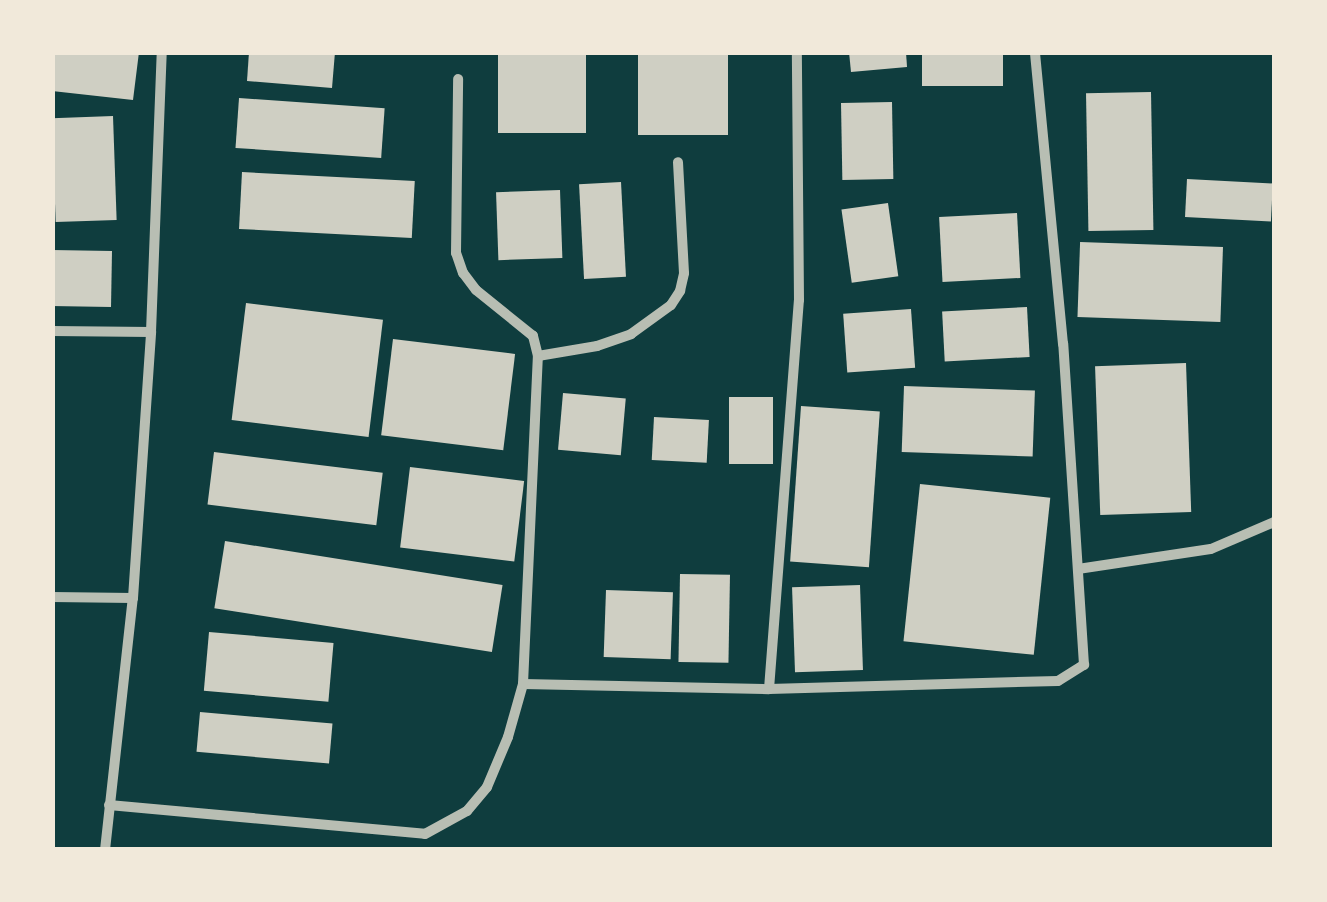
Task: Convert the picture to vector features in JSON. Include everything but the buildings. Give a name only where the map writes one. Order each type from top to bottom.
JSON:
[{"type":"street","points":[[105,850],[134,598],[151,332],[162,52]]},
{"type":"street","points":[[768,689],[798,300],[797,52]]},
{"type":"street","points":[[522,684],[768,689],[1058,682],[1084,665],[1063,344],[1035,52]]},
{"type":"street","points":[[109,805],[425,834],[467,811],[487,787],[508,737],[522,684],[538,356],[532,336],[519,321],[476,290],[463,274],[456,253],[458,79]]},
{"type":"street","points":[[538,356],[597,346],[631,334],[670,305],[680,291],[684,273],[678,162]]},
{"type":"street","points":[[52,331],[151,332]]},
{"type":"street","points":[[1078,569],[1210,549],[1274,522]]},
{"type":"street","points":[[52,596],[134,598]]}]
